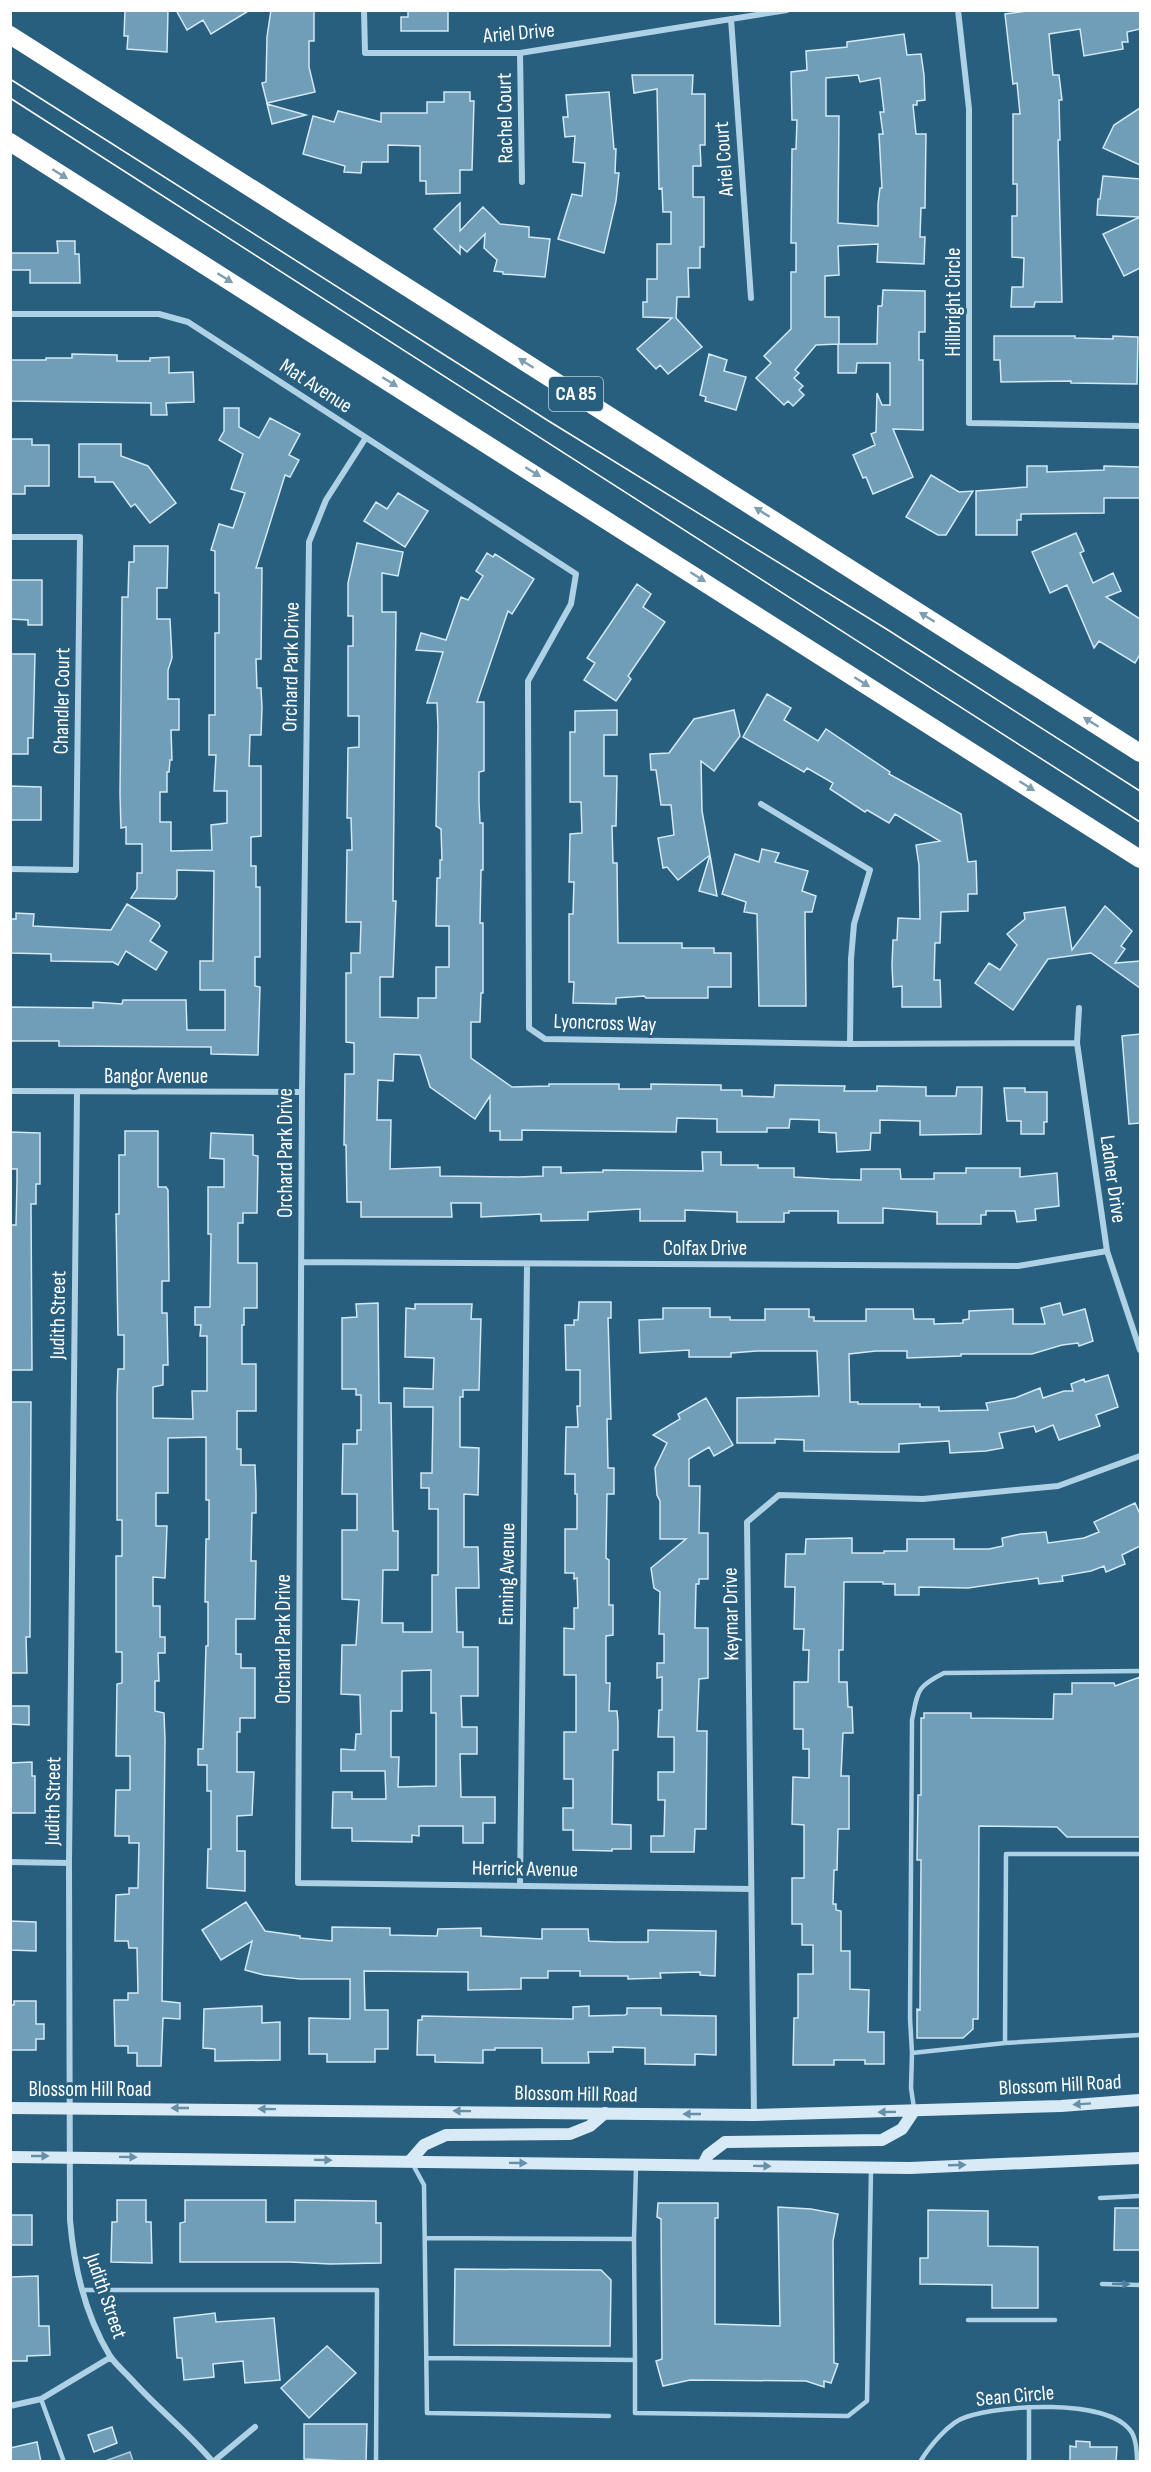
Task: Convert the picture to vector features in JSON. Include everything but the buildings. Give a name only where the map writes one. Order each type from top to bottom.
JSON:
[{"type":"highway","name":"CA 85","points":[[10,35],[1140,753]]},
{"type":"highway","points":[[10,142],[1140,859]]},
{"type":"main road","name":"Blossom Hill Road","points":[[10,2108],[754,2115],[1061,2106],[1140,2100]]},
{"type":"main road","points":[[704,2165],[708,2155],[725,2142],[882,2140],[902,2129],[914,2111]]},
{"type":"main road","points":[[410,2161],[424,2145],[446,2135],[570,2134],[590,2126],[605,2113]]},
{"type":"main road","points":[[10,2157],[871,2168],[1140,2158]]},
{"type":"street","name":"Ariel Drive","points":[[364,10],[365,52],[520,53],[787,10]]},
{"type":"street","name":"Hillbright Circle","points":[[958,10],[969,109],[969,423],[1140,426]]},
{"type":"street","name":"Ariel Court","points":[[731,19],[751,298]]},
{"type":"street","name":"Rachel Court","points":[[520,53],[522,182]]},
{"type":"street","name":"Mat Avenue","points":[[10,314],[159,314],[188,322],[576,574]]},
{"type":"street","name":"Orchard Park Drive","points":[[298,1882],[302,1092],[309,542],[326,500],[365,439]]},
{"type":"street","name":"Chandler Court","points":[[10,537],[80,537],[76,870],[10,869]]},
{"type":"street","name":"Lyoncross Way","points":[[576,574],[570,604],[528,681],[529,1028],[545,1039],[850,1044],[1077,1043]]},
{"type":"street","points":[[761,804],[870,870],[854,924],[850,1044]]},
{"type":"street","name":"Ladner Drive","points":[[1079,1008],[1077,1043],[1107,1251],[1140,1350]]},
{"type":"street","name":"Bangor Avenue","points":[[10,1091],[302,1092]]},
{"type":"street","name":"Judith Street","points":[[77,1092],[69,1863],[69,2108],[73,2253],[82,2290],[93,2320],[111,2357],[148,2398],[190,2435],[213,2462],[255,2427]]},
{"type":"street","name":"Colfax Drive","points":[[302,1262],[1018,1266],[1107,1251]]},
{"type":"street","name":"Enning Avenue","points":[[520,1886],[527,1264]]},
{"type":"street","name":"Keymar Drive","points":[[754,2115],[747,1522],[779,1495],[923,1499],[1058,1486],[1140,1456]]},
{"type":"street","points":[[10,1862],[69,1863]]},
{"type":"street","name":"Herrick Avenue","points":[[298,1882],[751,1889]]},
{"type":"street","points":[[10,2406],[41,2399],[111,2357]]},
{"type":"lane","points":[[914,2111],[911,2088],[910,2018],[912,1720],[917,1698],[924,1683],[944,1673],[1140,1671]]},
{"type":"lane","points":[[1005,2043],[1006,1854],[1140,1854]]},
{"type":"lane","points":[[912,2053],[1005,2043],[1140,2035]]},
{"type":"lane","points":[[410,2161],[424,2185],[427,2413],[609,2416]]},
{"type":"lane","points":[[636,2165],[635,2413],[848,2416],[867,2402],[871,2168]]},
{"type":"lane","points":[[1100,2198],[1140,2196]]},
{"type":"lane","points":[[425,2238],[634,2239]]},
{"type":"lane","points":[[1102,2284],[1140,2285]]},
{"type":"lane","points":[[82,2290],[377,2290],[376,2462]]},
{"type":"lane","points":[[968,2320],[1055,2320]]},
{"type":"lane","points":[[427,2358],[635,2360]]},
{"type":"lane","points":[[41,2399],[64,2462]]},
{"type":"lane","points":[[1029,2407],[1029,2462]]},
{"type":"lane","name":"Sean Circle","points":[[920,2462],[932,2443],[964,2417],[1029,2407],[1083,2409],[1117,2418],[1132,2432],[1137,2462]]},
{"type":"water","points":[[130,2452],[133,2461],[105,2461]]},
{"type":"tram line","points":[[10,79],[547,420],[888,630],[1140,791]]},
{"type":"tram line","points":[[10,98],[1140,822]]}]
